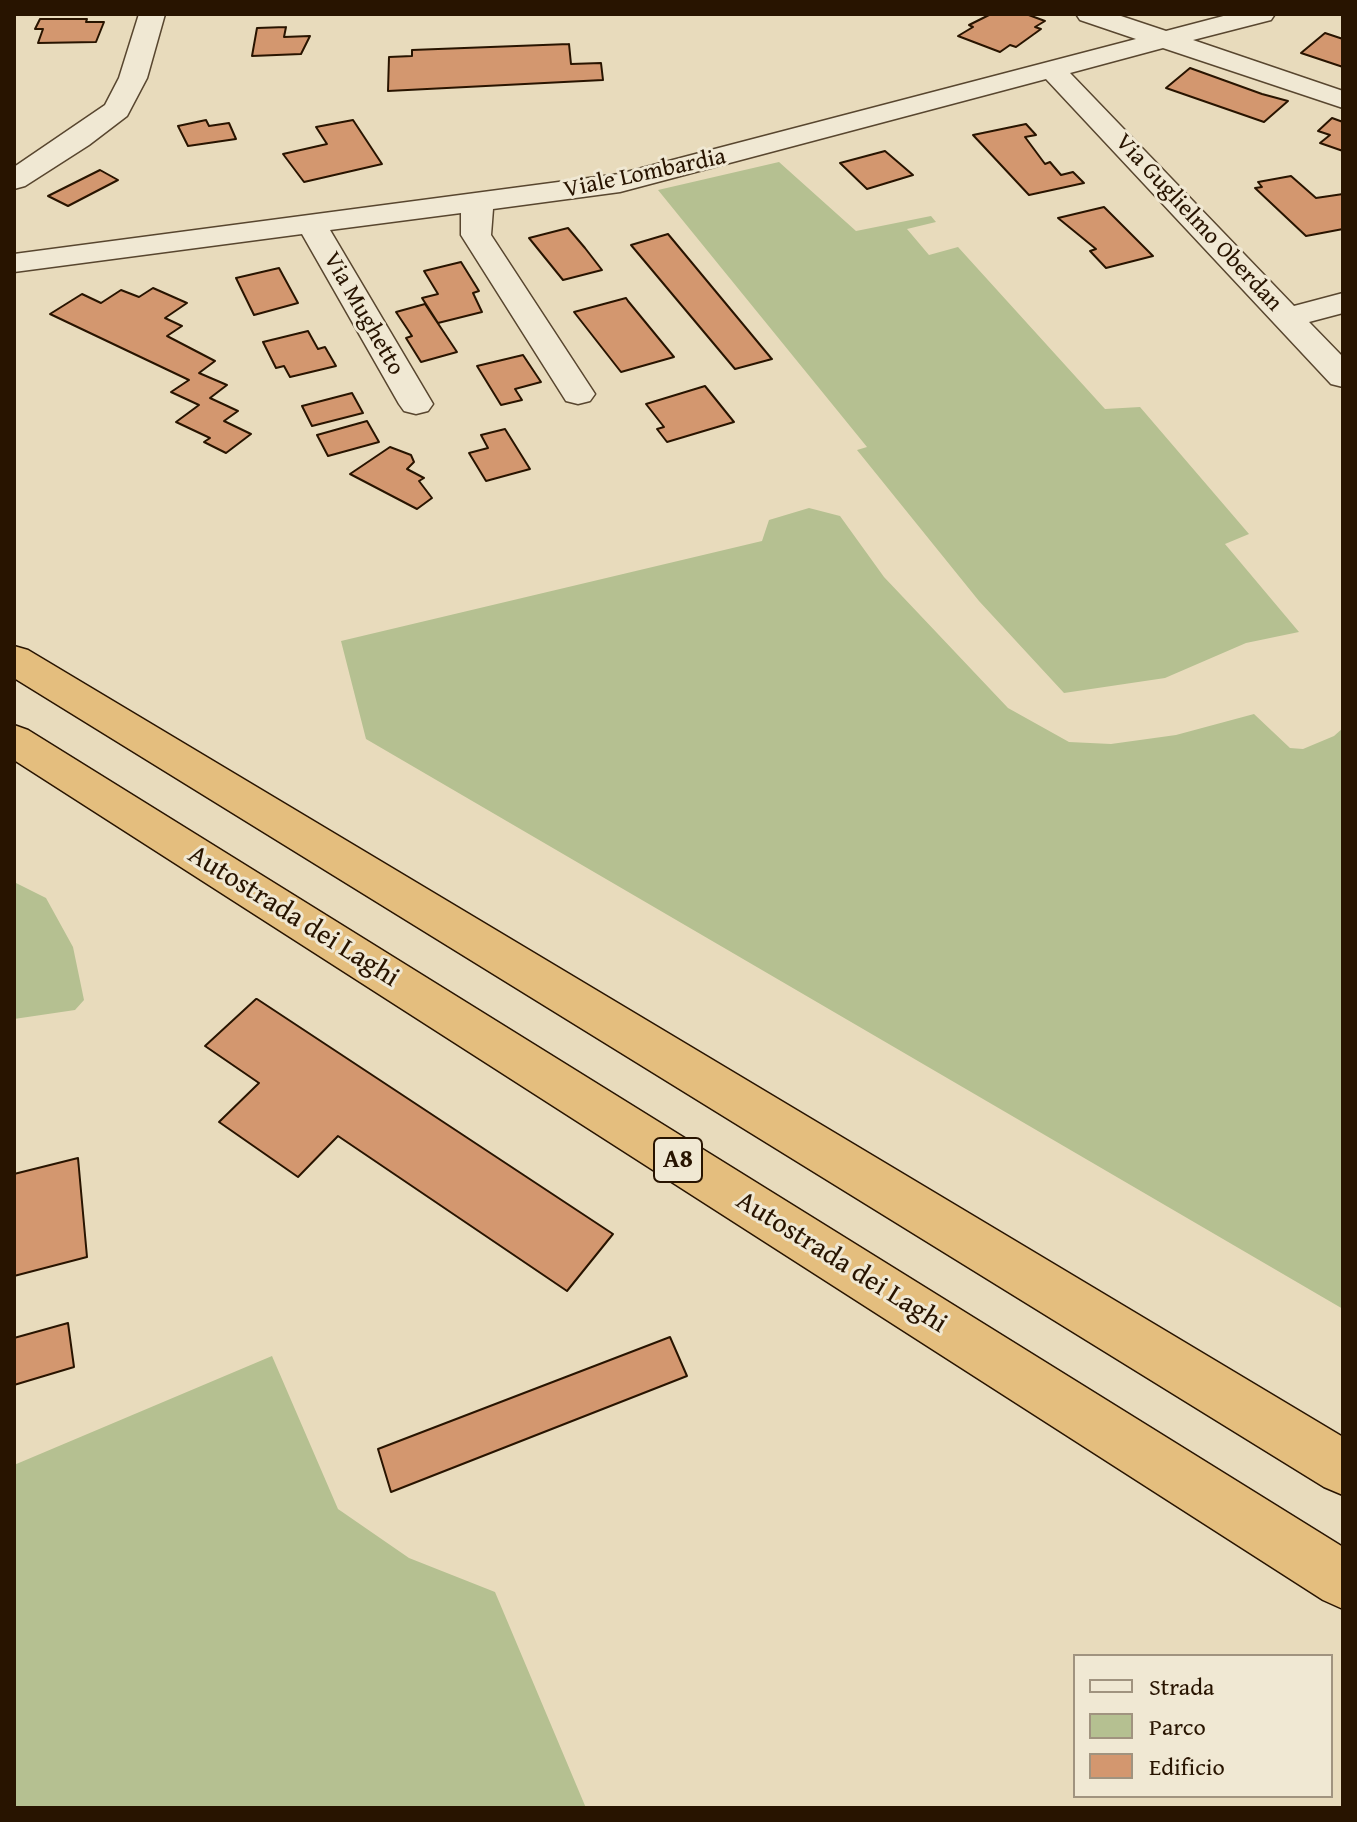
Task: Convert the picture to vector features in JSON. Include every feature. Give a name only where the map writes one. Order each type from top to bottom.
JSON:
[{"type":"highway","points":[[14,660],[1343,1468]]},
{"type":"highway","name":"Autostrada dei Laghi","points":[[14,740],[1343,1580]]},
{"type":"street","points":[[14,180],[79,139],[117,110],[133,78],[152,14]]},
{"type":"street","points":[[1089,14],[1343,100]]},
{"type":"street","name":"Viale Lombardia","points":[[14,263],[479,203],[638,179],[1262,14]]},
{"type":"street","name":"Via Guglielmo Oberdan","points":[[1052,70],[1343,377]]},
{"type":"street","points":[[479,203],[474,224],[476,235],[578,394]]},
{"type":"street","name":"Via Mughetto","points":[[311,224],[416,404]]},
{"type":"street","points":[[1286,318],[1343,303]]},
{"type":"green space","points":[[779,162],[856,231],[931,216],[936,222],[907,229],[929,255],[958,247],[1105,409],[1140,407],[1249,534],[1225,544],[1299,632],[1246,643],[1165,678],[1064,693],[979,601],[857,450],[867,447],[658,190]]},
{"type":"green space","points":[[809,508],[840,516],[884,577],[1008,708],[1069,742],[1111,744],[1176,735],[1254,714],[1290,748],[1303,749],[1334,736],[1343,728],[1343,1309],[366,739],[341,641],[762,541],[769,520]]},
{"type":"green space","points":[[14,882],[46,898],[73,947],[84,1000],[75,1010],[14,1019]]},
{"type":"green space","points":[[272,1356],[338,1509],[409,1558],[495,1592],[586,1808],[14,1808],[14,1465]]},
{"type":"building","points":[[991,14],[1026,14],[1045,21],[1035,27],[1041,29],[1016,47],[1010,45],[1000,52],[958,36],[973,27],[969,25]]},
{"type":"building","points":[[40,19],[104,22],[96,42],[38,43],[43,29],[35,29]]},
{"type":"building","points":[[286,27],[284,37],[310,36],[301,54],[252,56],[257,28]]},
{"type":"building","points":[[1325,33],[1343,39],[1343,67],[1301,53]]},
{"type":"building","points":[[569,44],[571,64],[601,63],[603,80],[388,91],[389,57],[412,56],[412,50]]},
{"type":"building","points":[[1190,68],[1288,101],[1264,122],[1166,88]]},
{"type":"building","points":[[1332,118],[1343,122],[1343,151],[1320,143],[1330,135],[1318,131]]},
{"type":"building","points":[[206,120],[209,126],[229,123],[236,139],[188,146],[178,126]]},
{"type":"building","points":[[353,120],[382,164],[304,182],[283,154],[327,144],[316,127]]},
{"type":"building","points":[[1026,124],[1036,135],[1025,137],[1045,164],[1050,162],[1061,175],[1073,172],[1084,183],[1029,195],[973,135]]},
{"type":"building","points":[[885,151],[913,175],[867,189],[840,163]]},
{"type":"building","points":[[100,170],[118,180],[68,206],[48,196]]},
{"type":"building","points":[[1291,176],[1316,198],[1343,194],[1343,229],[1306,236],[1255,188],[1262,187],[1258,182]]},
{"type":"building","points":[[1104,207],[1153,256],[1106,268],[1090,251],[1096,249],[1058,218]]},
{"type":"building","points":[[568,228],[602,270],[563,280],[529,238]]},
{"type":"building","points":[[668,234],[772,359],[735,369],[631,245]]},
{"type":"building","points":[[461,262],[479,291],[473,293],[482,312],[438,323],[422,298],[438,294],[424,271]]},
{"type":"building","points":[[279,268],[298,303],[254,315],[236,278]]},
{"type":"building","points":[[153,288],[187,303],[165,318],[182,326],[167,336],[215,361],[199,373],[227,385],[210,398],[238,411],[224,421],[251,434],[226,453],[204,442],[210,438],[176,422],[199,405],[171,392],[189,380],[50,314],[82,294],[101,303],[121,290],[139,297]]},
{"type":"building","points":[[626,298],[674,357],[621,372],[574,312]]},
{"type":"building","points":[[425,304],[457,352],[421,362],[406,338],[412,336],[396,312]]},
{"type":"building","points":[[308,331],[318,349],[325,347],[336,366],[290,377],[284,366],[276,368],[263,342]]},
{"type":"building","points":[[523,355],[541,382],[515,389],[522,400],[501,405],[477,366]]},
{"type":"building","points":[[705,386],[734,422],[667,442],[657,429],[664,427],[646,404]]},
{"type":"building","points":[[352,393],[363,413],[312,426],[302,406]]},
{"type":"building","points":[[367,421],[379,442],[328,456],[317,435]]},
{"type":"building","points":[[505,429],[530,469],[486,481],[469,453],[488,448],[481,435]]},
{"type":"building","points":[[390,447],[411,455],[414,462],[407,469],[424,478],[419,481],[432,498],[417,509],[350,474]]},
{"type":"building","points":[[256,999],[613,1234],[567,1291],[338,1136],[298,1177],[219,1122],[259,1083],[205,1046]]},
{"type":"building","points":[[78,1158],[87,1257],[14,1276],[14,1174]]},
{"type":"building","points":[[68,1323],[74,1367],[14,1385],[14,1338]]},
{"type":"building","points":[[670,1337],[687,1376],[391,1492],[378,1449]]}]
